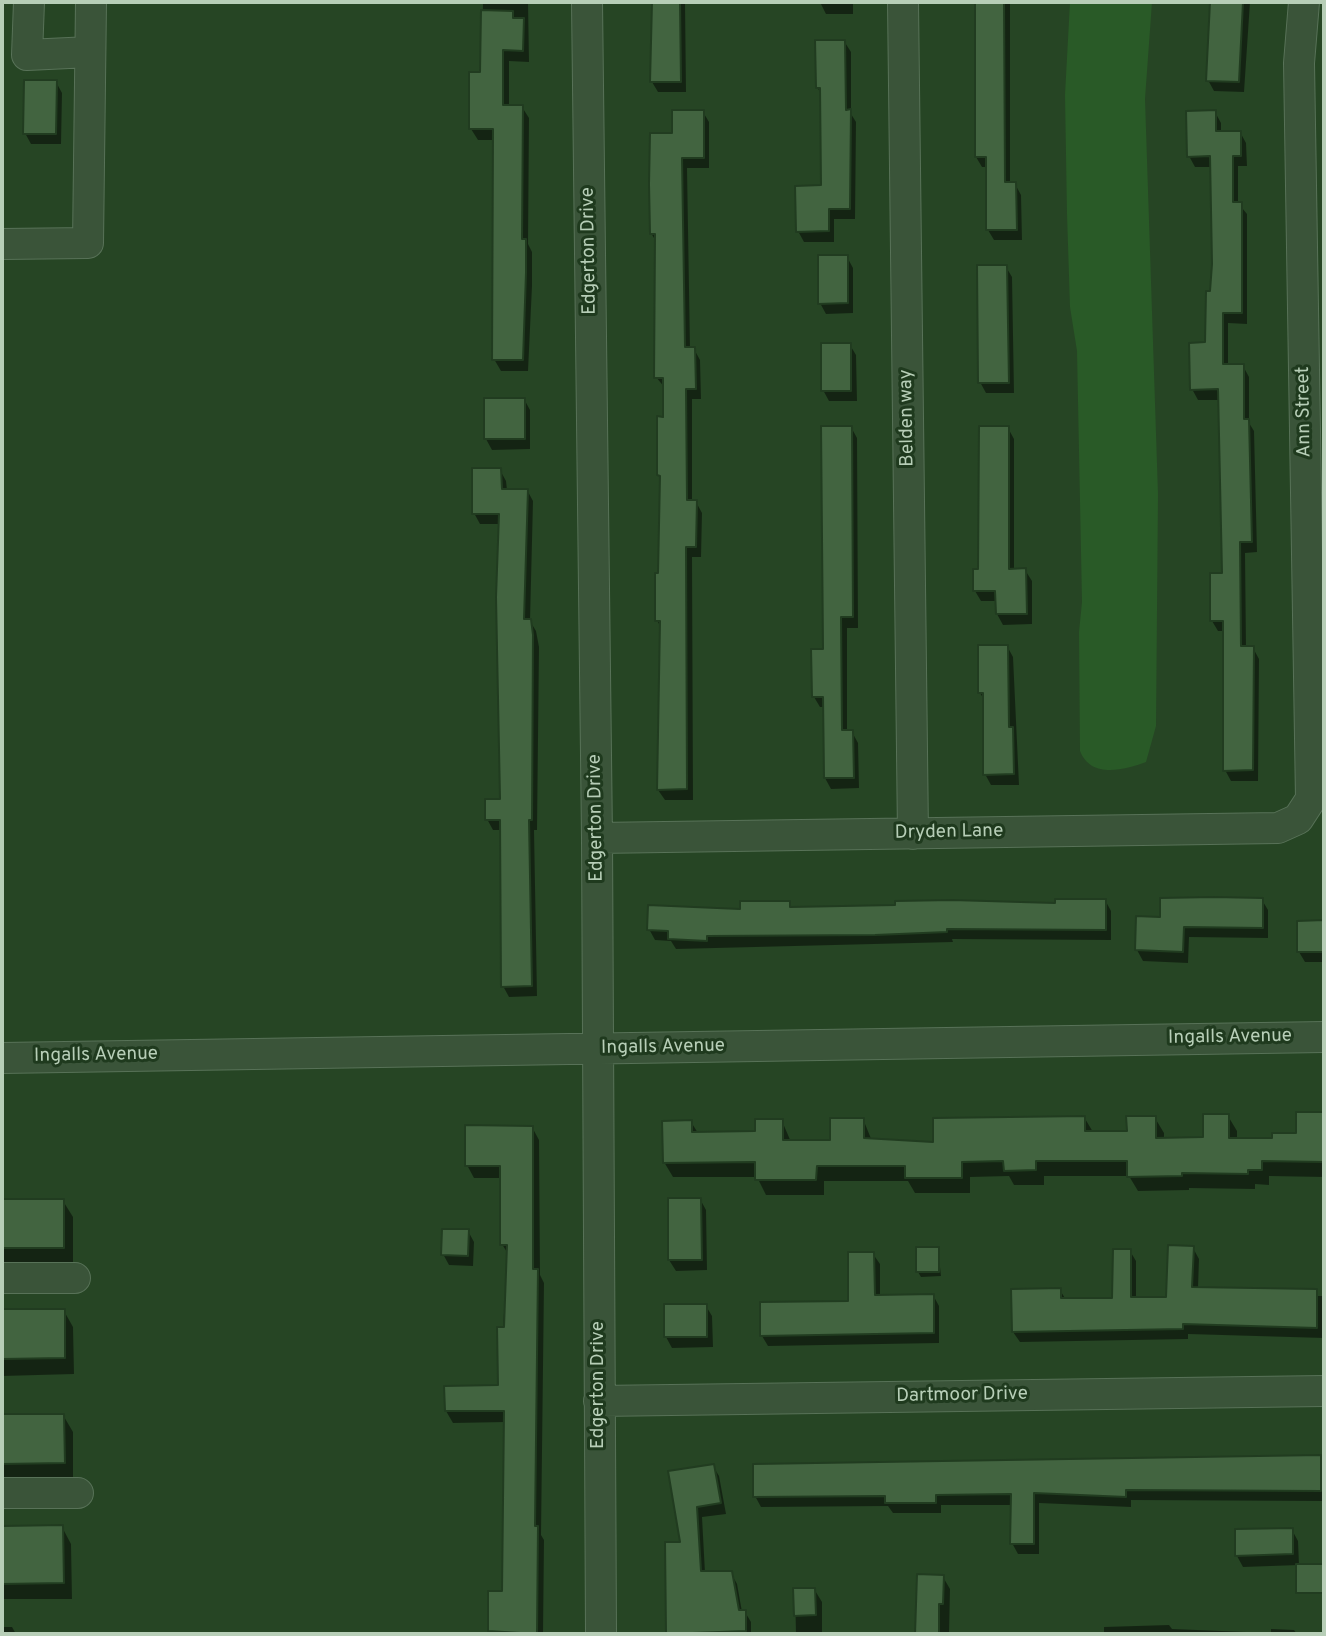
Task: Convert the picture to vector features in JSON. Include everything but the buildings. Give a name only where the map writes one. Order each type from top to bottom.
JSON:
[{"type":"street","points":[[29,2],[27,55],[90,52]]},
{"type":"street","points":[[2,244],[88,243],[91,2]]},
{"type":"street","name":"Edgerton Drive","points":[[587,2],[597,838],[601,1634]]},
{"type":"street","name":"Belden way","points":[[903,2],[913,834]]},
{"type":"street","name":"Ann Street","points":[[1298,819],[1311,799],[1299,63],[1304,2]]},
{"type":"street","name":"Dryden Lane","points":[[597,838],[1278,828],[1298,819]]},
{"type":"street","name":"Ingalls Avenue","points":[[2,1058],[1324,1037]]},
{"type":"street","points":[[2,1278],[75,1278]]},
{"type":"street","name":"Dartmoor Drive","points":[[599,1401],[1324,1391]]},
{"type":"street","points":[[2,1493],[78,1493]]},
{"type":"shaded area","points":[[1070,2],[1152,2],[1145,99],[1158,494],[1156,726],[1146,762],[1109,770],[1092,766],[1080,751],[1079,632],[1082,602],[1077,351],[1070,307],[1065,95]]}]
